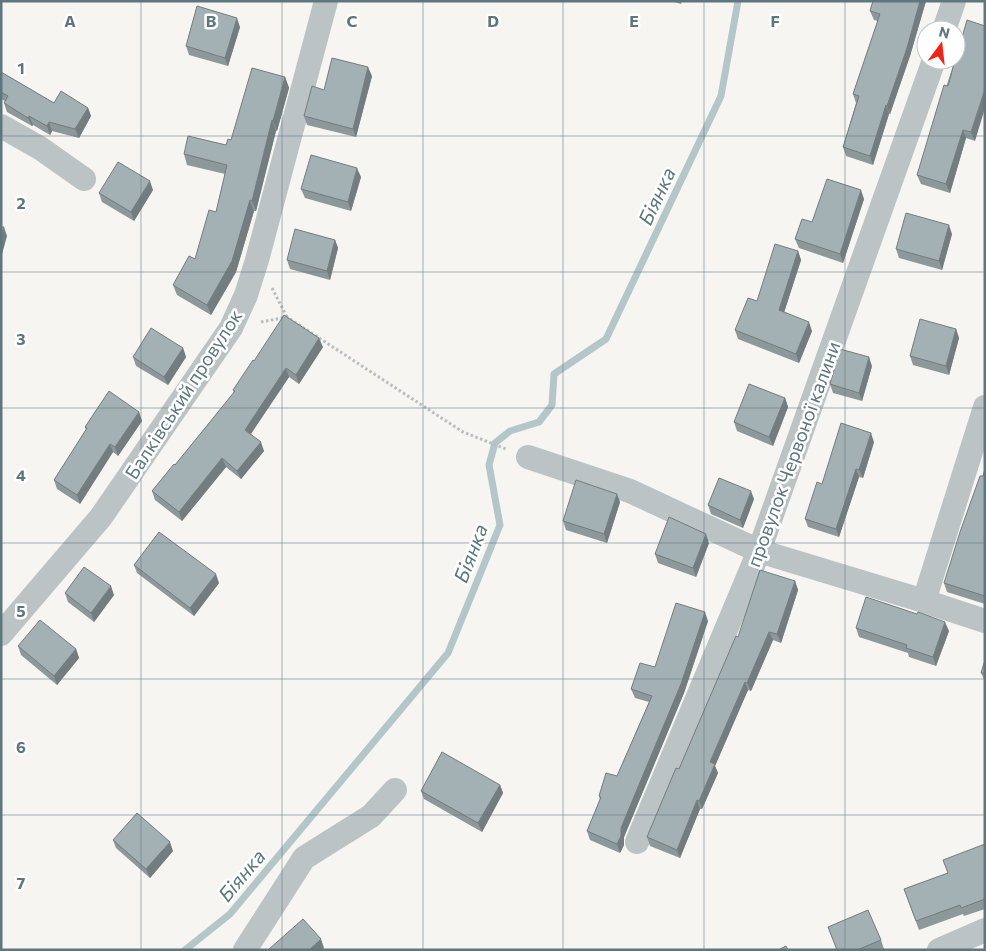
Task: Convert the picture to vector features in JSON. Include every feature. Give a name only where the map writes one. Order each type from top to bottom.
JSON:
[{"type":"street","name":"Балківський провулок","points":[[1,634],[101,517],[231,328],[246,295],[257,260],[326,1]]},
{"type":"street","points":[[947,20],[954,1]]},
{"type":"street","name":"провулок Червоної калини","points":[[637,842],[759,551],[930,70]]},
{"type":"street","points":[[1,126],[40,148],[84,179]]},
{"type":"street","points":[[924,601],[985,407]]},
{"type":"street","points":[[528,458],[630,491],[759,551],[985,621]]},
{"type":"street","points":[[245,950],[304,858],[371,816],[395,790]]},
{"type":"street","points":[[939,950],[985,930]]},
{"type":"path","points":[[231,328],[287,317],[463,432],[528,458]]},
{"type":"building","points":[[873,1],[920,1],[907,48],[870,156],[843,147],[859,96],[853,94],[880,14],[870,11]]},
{"type":"building","points":[[197,6],[237,18],[225,58],[186,46]]},
{"type":"building","points":[[967,20],[985,26],[985,89],[971,132],[963,130],[946,184],[917,175],[944,85],[948,86],[952,70],[966,70]]},
{"type":"building","points":[[332,58],[368,67],[353,129],[304,116],[312,86],[324,90]]},
{"type":"building","points":[[252,68],[285,77],[272,120],[252,201],[250,200],[232,261],[207,305],[173,285],[189,256],[195,259],[209,210],[216,212],[227,165],[184,154],[188,136],[226,145],[228,139],[231,140]]},
{"type":"building","points":[[1,72],[54,103],[61,91],[88,108],[75,129],[49,122],[47,126],[29,116],[28,118],[4,103],[8,96],[1,92]]},
{"type":"building","points":[[311,155],[357,168],[348,202],[301,189]]},
{"type":"building","points":[[118,162],[150,181],[131,212],[99,193]]},
{"type":"building","points":[[827,179],[861,190],[840,254],[795,239],[802,219],[812,222]]},
{"type":"building","points":[[906,213],[949,225],[939,261],[896,249]]},
{"type":"building","points":[[295,229],[335,240],[327,271],[287,260]]},
{"type":"building","points":[[775,244],[798,251],[779,310],[809,322],[796,354],[735,330],[748,298],[757,301]]},
{"type":"building","points":[[284,315],[319,338],[296,375],[286,368],[245,430],[261,442],[237,471],[222,458],[179,512],[152,491],[235,391],[233,390]]},
{"type":"building","points":[[920,319],[956,329],[946,366],[910,356]]},
{"type":"building","points":[[151,328],[183,348],[164,377],[133,357]]},
{"type":"building","points":[[840,349],[869,357],[859,393],[830,384]]},
{"type":"building","points":[[749,384],[785,398],[769,437],[734,422]]},
{"type":"building","points":[[109,391],[139,412],[115,447],[110,444],[77,495],[54,480]]},
{"type":"building","points":[[841,423],[871,433],[859,470],[856,469],[836,529],[805,519],[817,482],[822,484]]},
{"type":"building","points":[[985,469],[985,596],[944,583],[980,476],[983,476]]},
{"type":"building","points":[[719,478],[751,491],[740,520],[708,505]]},
{"type":"building","points":[[576,480],[617,494],[604,534],[563,521]]},
{"type":"building","points":[[669,517],[706,534],[693,568],[655,554]]},
{"type":"building","points":[[159,532],[216,574],[190,608],[134,565]]},
{"type":"building","points":[[84,567],[111,586],[91,613],[65,593]]},
{"type":"building","points":[[760,570],[795,581],[777,634],[769,632],[747,683],[745,682],[710,762],[715,764],[699,801],[697,800],[677,850],[647,837],[676,768],[679,769],[736,636],[738,637]]},
{"type":"building","points":[[866,597],[945,622],[933,657],[906,648],[907,645],[856,628]]},
{"type":"building","points":[[676,603],[705,612],[681,684],[621,828],[621,836],[617,844],[587,831],[601,797],[599,796],[606,773],[617,776],[652,696],[631,689],[640,663],[655,667]]},
{"type":"building","points":[[40,620],[76,649],[54,676],[18,646]]},
{"type":"building","points":[[985,660],[985,673],[981,673]]},
{"type":"building","points":[[442,752],[500,785],[478,823],[421,791]]},
{"type":"building","points":[[137,813],[170,842],[146,869],[113,840]]},
{"type":"building","points":[[985,844],[985,899],[961,908],[960,905],[916,921],[904,889],[948,873],[943,860]]},
{"type":"building","points":[[868,910],[881,940],[857,950],[837,950],[828,927]]},
{"type":"building","points":[[303,919],[321,939],[309,950],[268,950]]},
{"type":"building","points":[[786,946],[788,950],[778,950]]},
{"type":"waterway","name":"Біянка","points":[[185,950],[230,914],[448,653],[500,525],[489,465],[495,443],[510,431],[539,422],[552,405],[554,374],[606,339],[721,96],[738,1]]}]
